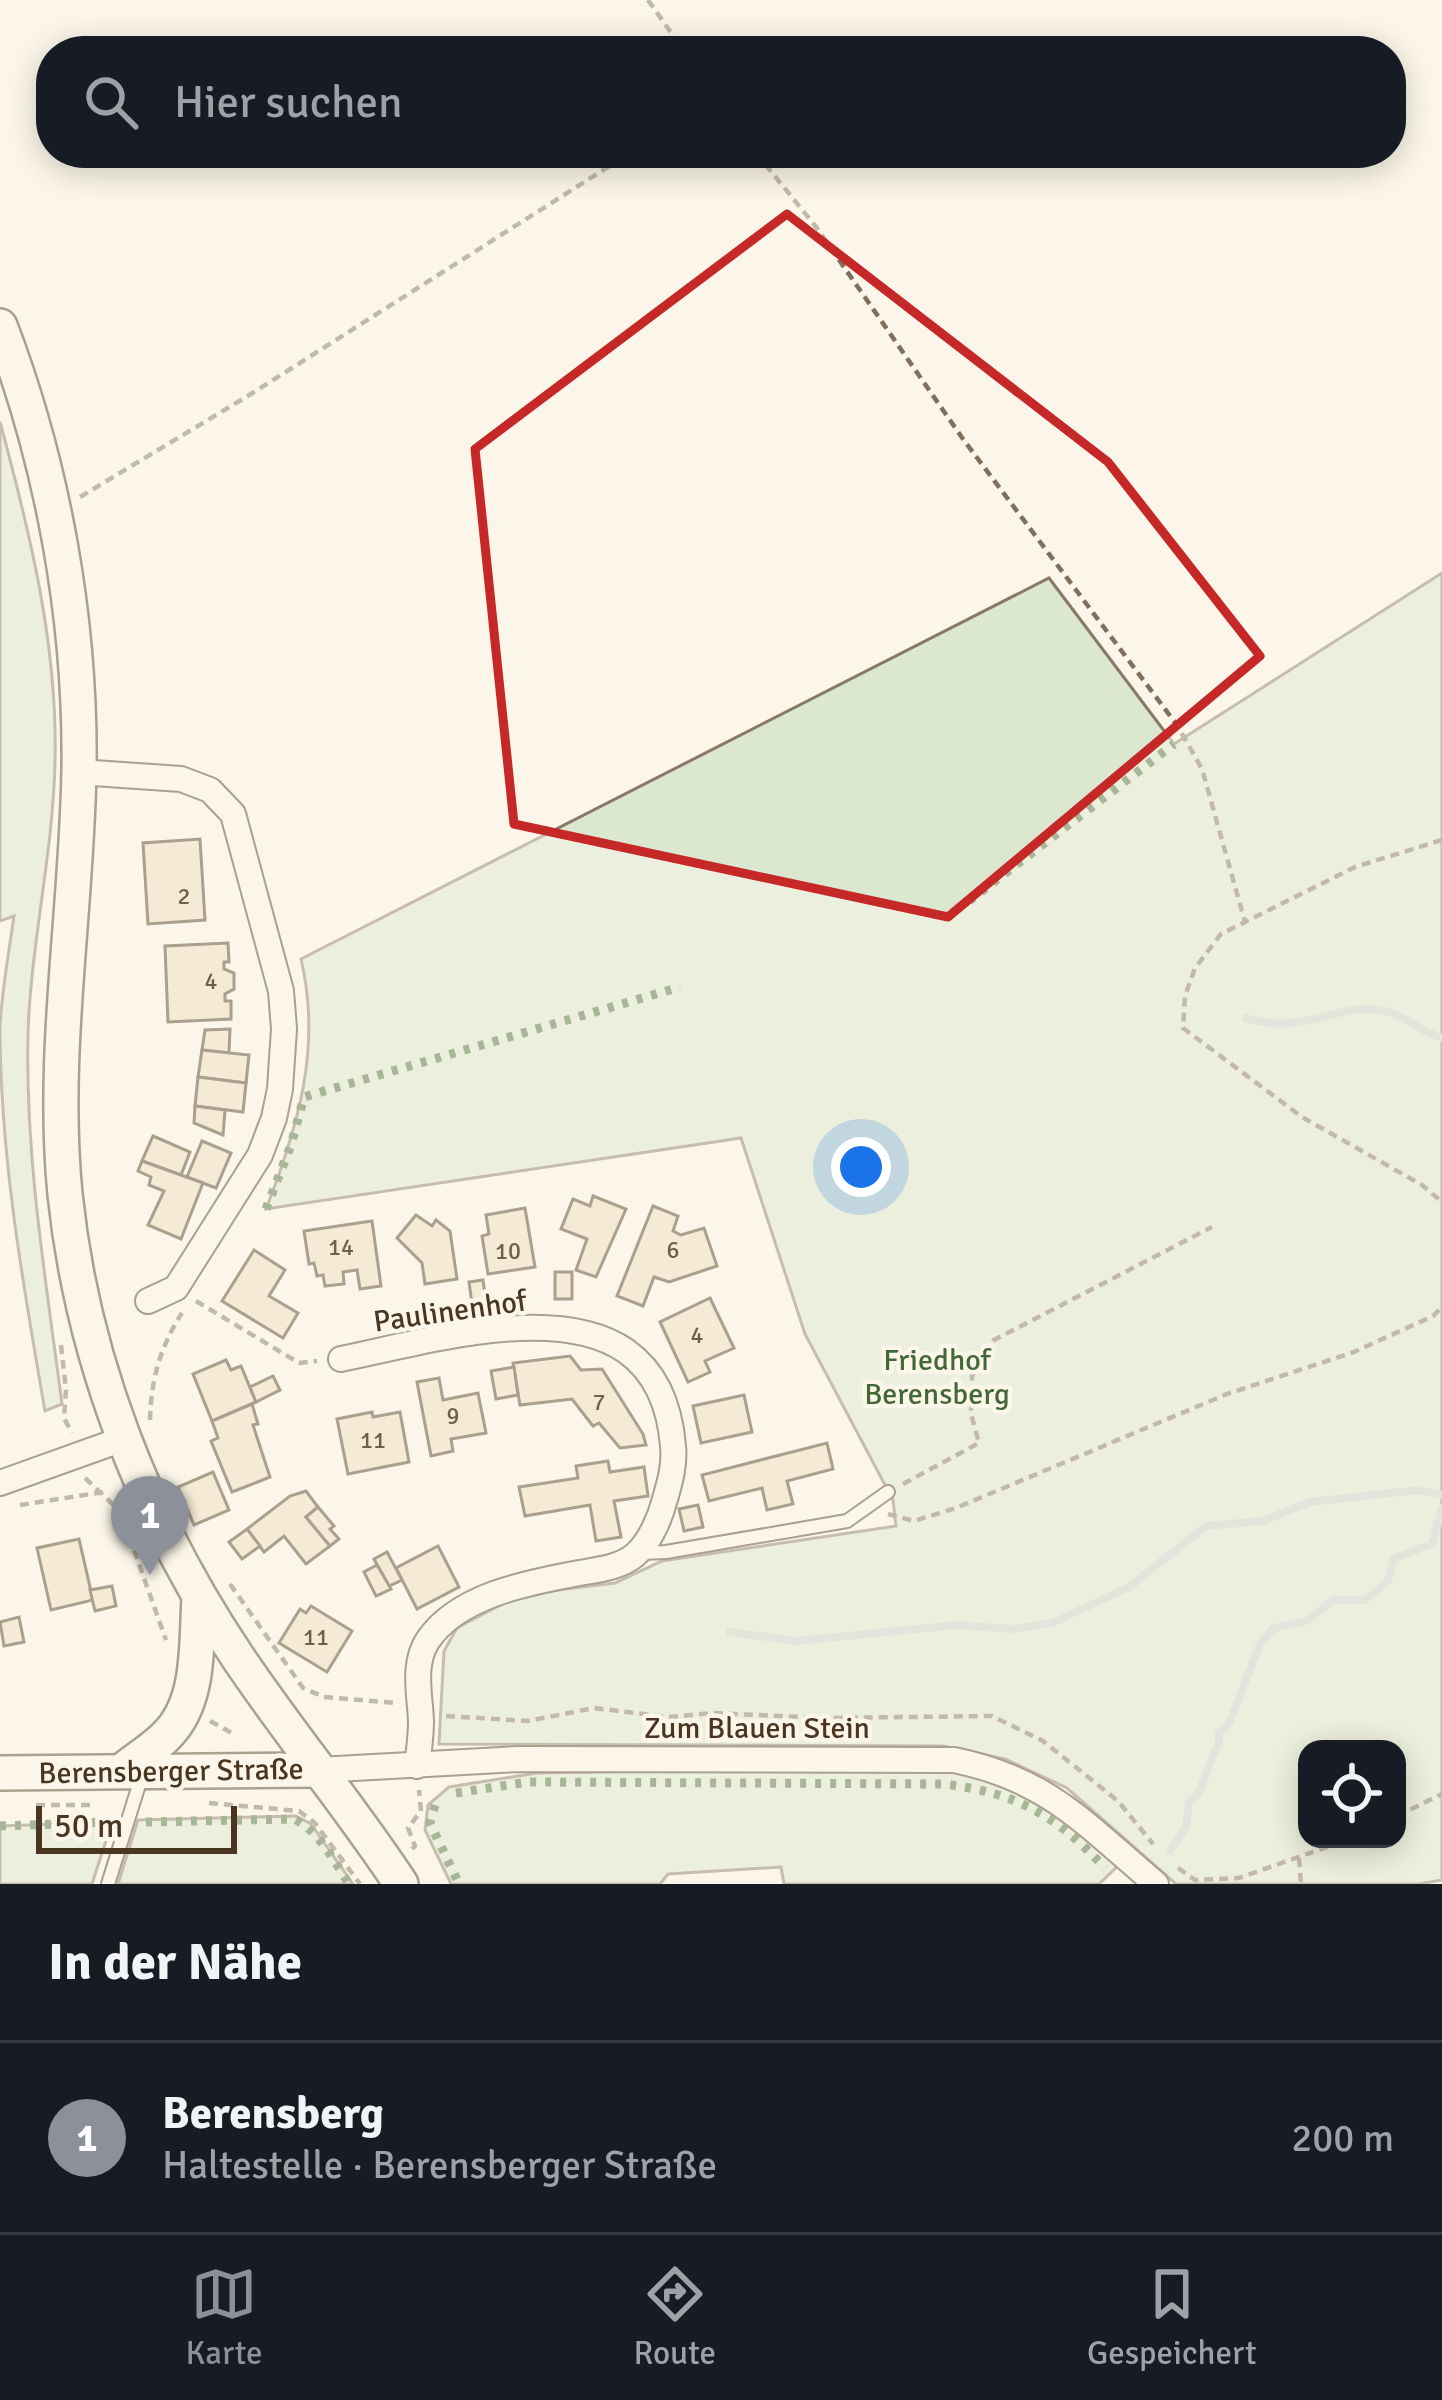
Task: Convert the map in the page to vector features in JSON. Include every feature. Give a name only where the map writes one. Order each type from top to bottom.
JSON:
[{"type":"main road","name":"Berensberger Straße","points":[[0,326],[53,510],[79,706],[61,1132],[65,1197],[94,1337],[136,1434],[164,1534],[213,1590],[318,1771],[133,1781],[0,1773]]},
{"type":"main road","points":[[133,1781],[187,1709],[213,1590]]},
{"type":"main road","points":[[318,1771],[401,1884]]},
{"type":"street","points":[[79,772],[181,779],[210,790],[232,814],[280,991],[284,1029],[280,1089],[260,1154],[176,1288],[148,1301]]},
{"type":"street","name":"Paulinenhof","points":[[341,1358],[433,1340],[541,1328],[580,1331],[614,1343],[648,1372],[660,1390],[672,1431],[674,1456],[666,1498],[637,1553]]},
{"type":"street","points":[[0,1483],[136,1434]]},
{"type":"street","points":[[417,1766],[416,1678],[427,1641],[463,1609],[526,1583],[610,1567],[637,1553]]},
{"type":"street","name":"Zum Blauen Stein","points":[[318,1771],[519,1759],[954,1760],[1033,1785],[1082,1819],[1156,1884]]},
{"type":"lane","points":[[637,1553],[847,1521],[887,1492]]},
{"type":"lane","points":[[108,1884],[133,1781]]},
{"type":"path","points":[[648,0],[673,36]]},
{"type":"path","points":[[53,510],[233,405],[606,168]]},
{"type":"path","points":[[768,168],[817,228],[963,440],[1177,724],[1208,787],[1244,922]]},
{"type":"path","points":[[1442,840],[1355,867],[1221,934],[1195,968],[1185,996],[1183,1028],[1302,1117],[1422,1185],[1442,1202]]},
{"type":"path","points":[[887,1492],[979,1444],[971,1414],[972,1376],[994,1340],[1212,1227]]},
{"type":"path","points":[[136,1434],[165,1338],[192,1298],[299,1363],[341,1358]]},
{"type":"path","points":[[847,1521],[888,1514],[914,1521],[956,1508],[1227,1394],[1354,1352],[1442,1307]]},
{"type":"path","points":[[15,1505],[104,1492],[120,1511],[153,1604]]},
{"type":"path","points":[[213,1590],[303,1688],[324,1697],[419,1705]]},
{"type":"path","points":[[1406,1812],[1442,1794]]},
{"type":"path","points":[[235,1804],[299,1811],[315,1823],[360,1884]]},
{"type":"path","points":[[1298,1858],[1301,1884]]},
{"type":"highlighted area","points":[[787,214],[1108,462],[1260,656],[948,917],[514,824],[475,449]]},
{"type":"green space","points":[[0,422],[40,590],[55,719],[53,796],[28,1033],[33,1173],[62,1404],[45,1411],[14,1220],[1,1075],[1,1012],[14,916],[0,921]]},
{"type":"green space","name":"Friedhof Berensberg","points":[[1442,573],[1442,1880],[1419,1884],[1176,1884],[1067,1788],[1005,1759],[943,1746],[439,1744],[444,1651],[457,1628],[508,1601],[615,1583],[662,1561],[896,1526],[893,1500],[805,1334],[741,1138],[266,1209],[297,1117],[308,1055],[301,959],[1049,578],[1174,744]]},
{"type":"green space","points":[[957,1770],[1030,1792],[1125,1859],[1099,1884],[784,1884],[781,1867],[668,1874],[660,1884],[451,1884],[425,1830],[428,1805],[449,1787],[537,1773]]},
{"type":"green space","points":[[296,1816],[311,1824],[353,1884],[118,1884],[138,1820]]},
{"type":"green space","points":[[112,1822],[92,1884],[0,1884],[0,1826]]},
{"type":"building","points":[[200,839],[205,920],[148,924],[143,843]]},
{"type":"building","points":[[228,943],[229,962],[224,962],[224,969],[234,973],[234,989],[225,994],[225,1001],[231,1001],[231,1019],[168,1022],[165,946]]},
{"type":"building","points":[[230,1029],[229,1053],[202,1050],[205,1030]]},
{"type":"building","points":[[202,1050],[249,1055],[246,1083],[198,1077]]},
{"type":"building","points":[[198,1077],[246,1083],[243,1112],[195,1106]]},
{"type":"building","points":[[195,1106],[225,1110],[223,1135],[194,1123]]},
{"type":"building","points":[[153,1136],[190,1152],[181,1175],[142,1161]]},
{"type":"building","points":[[202,1141],[231,1153],[216,1188],[187,1177]]},
{"type":"building","points":[[142,1161],[203,1183],[181,1239],[148,1225],[164,1191],[149,1185],[151,1177],[138,1171]]},
{"type":"building","points":[[593,1196],[626,1209],[596,1277],[576,1270],[587,1239],[561,1229],[573,1199],[590,1206]]},
{"type":"building","points":[[653,1206],[678,1216],[673,1231],[681,1235],[704,1228],[717,1266],[669,1282],[654,1277],[643,1306],[617,1296]]},
{"type":"building","points":[[525,1208],[535,1267],[488,1274],[482,1236],[489,1234],[486,1215]]},
{"type":"building","points":[[416,1215],[432,1226],[436,1220],[450,1231],[457,1279],[425,1284],[422,1263],[397,1238]]},
{"type":"building","points":[[372,1221],[381,1286],[360,1289],[357,1270],[343,1272],[344,1284],[325,1286],[323,1275],[317,1276],[314,1263],[309,1264],[304,1231]]},
{"type":"building","points":[[254,1250],[285,1270],[269,1296],[298,1313],[283,1338],[222,1301]]},
{"type":"building","points":[[555,1272],[572,1272],[572,1299],[555,1299]]},
{"type":"building","points":[[483,1280],[488,1317],[474,1319],[469,1282]]},
{"type":"building","points":[[710,1298],[734,1348],[705,1361],[710,1372],[688,1382],[660,1322]]},
{"type":"building","points":[[570,1356],[581,1370],[602,1369],[646,1445],[620,1448],[599,1423],[593,1426],[572,1399],[520,1405],[513,1363]]},
{"type":"building","points":[[226,1360],[231,1370],[241,1366],[256,1402],[212,1421],[193,1374]]},
{"type":"building","points":[[514,1367],[518,1395],[496,1399],[491,1371]]},
{"type":"building","points":[[273,1376],[280,1390],[256,1402],[250,1387]]},
{"type":"building","points":[[439,1378],[443,1400],[478,1393],[486,1433],[451,1439],[453,1451],[431,1456],[417,1382]]},
{"type":"building","points":[[744,1395],[752,1432],[701,1443],[693,1406]]},
{"type":"building","points":[[252,1404],[258,1424],[253,1425],[270,1477],[232,1492],[211,1441],[218,1438],[212,1421]]},
{"type":"building","points":[[372,1412],[373,1417],[400,1412],[409,1462],[348,1474],[337,1419]]},
{"type":"building","points":[[827,1443],[833,1469],[787,1481],[793,1504],[767,1510],[762,1488],[709,1501],[702,1475]]},
{"type":"building","points":[[608,1461],[610,1472],[644,1467],[648,1496],[614,1501],[621,1537],[596,1541],[590,1505],[525,1516],[519,1487],[578,1478],[576,1466]]},
{"type":"building","points":[[213,1472],[229,1510],[194,1525],[178,1487]]},
{"type":"building","points":[[306,1491],[318,1507],[306,1517],[330,1546],[306,1564],[284,1536],[264,1552],[247,1529],[290,1496]]},
{"type":"building","points":[[698,1505],[703,1527],[684,1531],[679,1509]]},
{"type":"building","points":[[318,1507],[339,1539],[330,1546],[306,1517]]},
{"type":"building","points":[[247,1529],[260,1546],[242,1559],[229,1542]]},
{"type":"building","points":[[79,1539],[93,1600],[51,1610],[37,1548]]},
{"type":"building","points":[[438,1546],[459,1587],[417,1609],[396,1568]]},
{"type":"building","points":[[387,1552],[402,1580],[389,1586],[374,1559]]},
{"type":"building","points":[[377,1565],[391,1589],[376,1596],[364,1572]]},
{"type":"building","points":[[112,1586],[116,1606],[95,1611],[90,1590]]},
{"type":"building","points":[[311,1606],[352,1631],[327,1672],[279,1643],[300,1609],[306,1613]]},
{"type":"building","points":[[19,1617],[24,1642],[4,1646],[0,1622]]},
{"type":"waterway","points":[[1246,1018],[1285,1024],[1347,1011],[1380,1010],[1442,1038]]},
{"type":"waterway","points":[[730,1632],[796,1641],[957,1625],[1012,1629],[1052,1623],[1129,1587],[1206,1526],[1263,1521],[1310,1502],[1419,1490],[1442,1495]]},
{"type":"waterway","points":[[1170,1851],[1186,1826],[1189,1801],[1198,1795],[1219,1733],[1229,1724],[1260,1644],[1274,1628],[1306,1621],[1334,1600],[1365,1600],[1388,1581],[1394,1558],[1432,1544],[1442,1508]]},
{"type":"hedge","points":[[969,901],[1174,744]]},
{"type":"hedge","points":[[266,1209],[304,1097],[680,987]]},
{"type":"hedge","points":[[456,1793],[528,1782],[944,1784],[993,1793],[1034,1810],[1105,1868]]},
{"type":"hedge","points":[[435,1805],[430,1823],[459,1884]]},
{"type":"hedge","points":[[146,1822],[294,1819],[318,1839],[349,1884]]},
{"type":"hedge","points":[[0,1826],[112,1822]]},
{"type":"place","name":"Berensberg","points":[[150,1575]]}]
